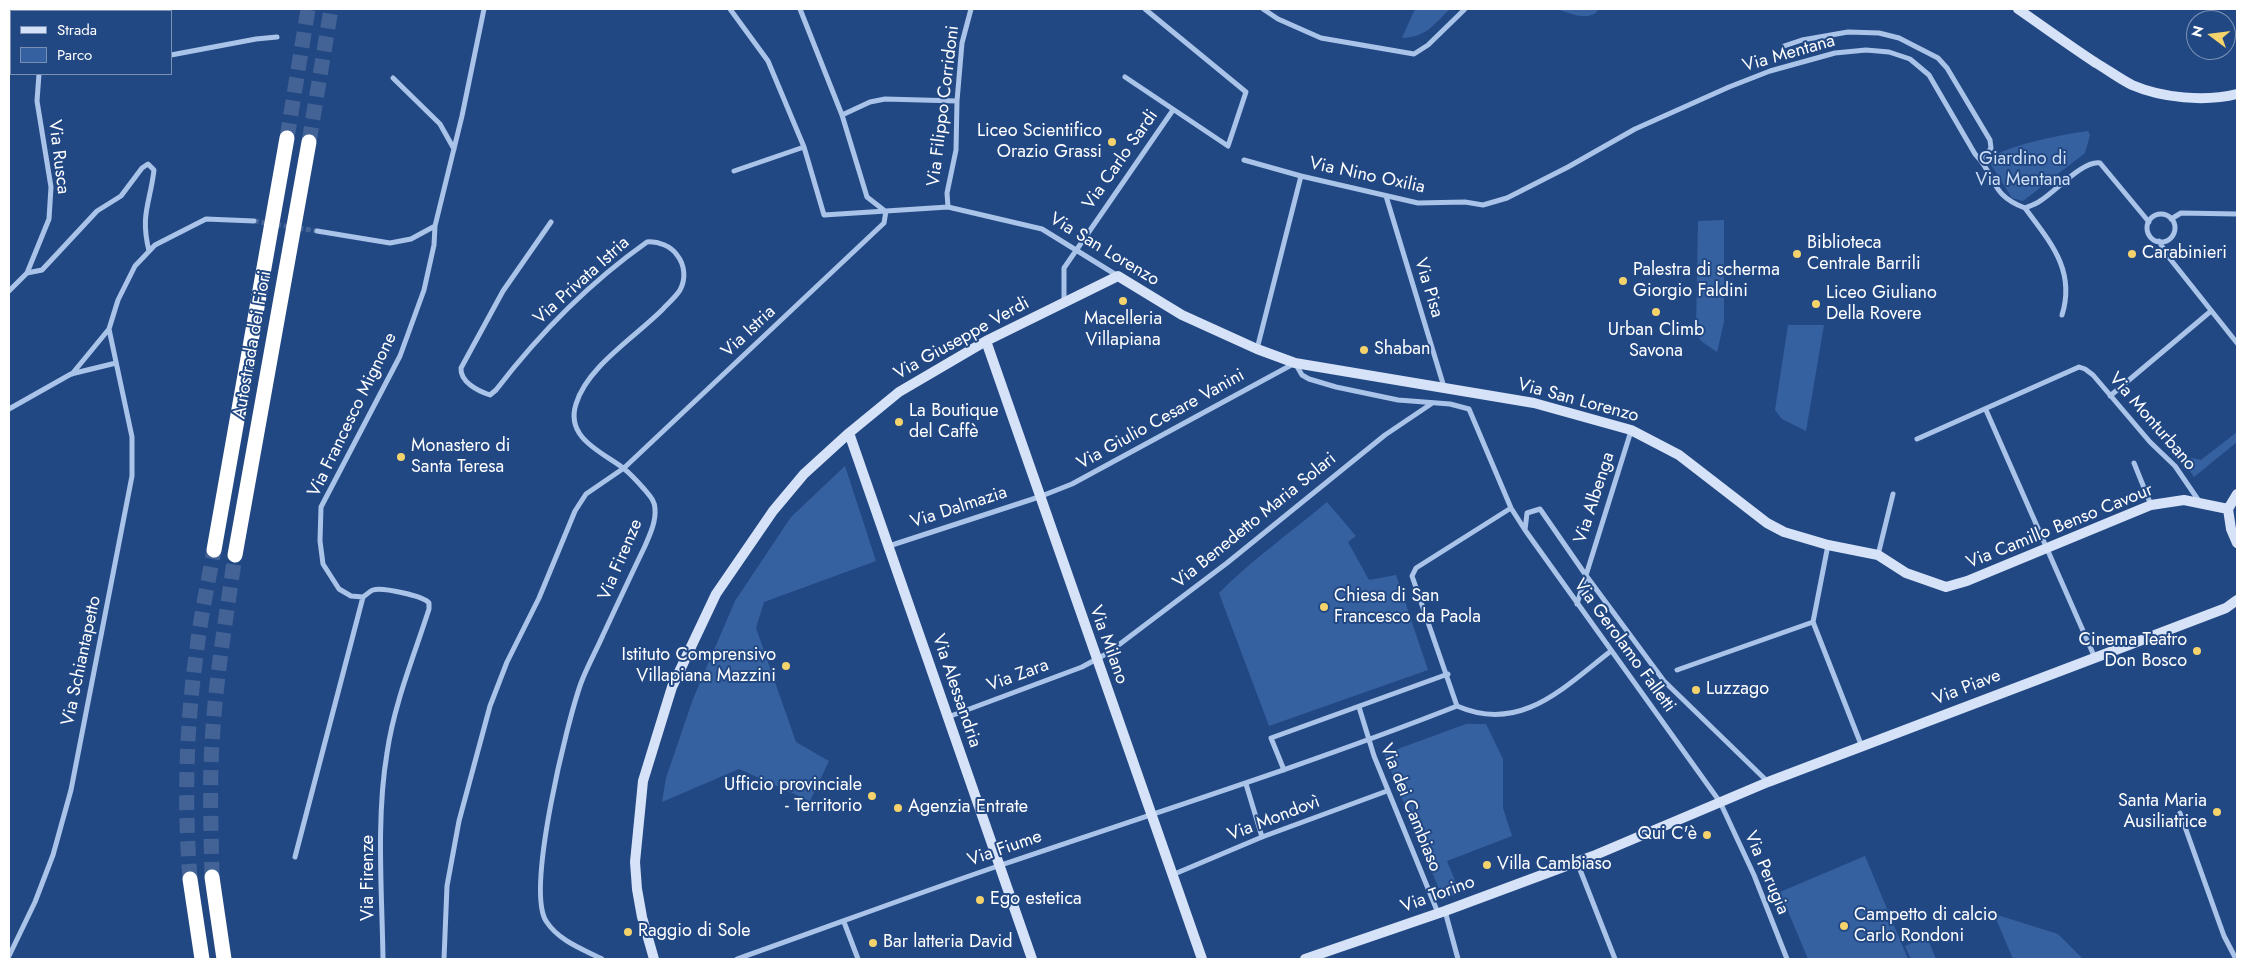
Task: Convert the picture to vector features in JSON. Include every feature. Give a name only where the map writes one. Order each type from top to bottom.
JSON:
[{"type":"highway","name":"Autostrada dei Fiori","points":[[214,550],[287,138]]},
{"type":"highway","name":"Autostrada dei Fiori","points":[[235,555],[309,142]]},
{"type":"highway","points":[[212,877],[224,959]]},
{"type":"highway","points":[[190,879],[202,959]]},
{"type":"street","name":"Via Francesco Mignone","points":[[363,597],[351,596],[339,589],[323,564],[320,540],[321,507],[400,356],[424,290],[434,246],[435,226],[454,149],[484,9]]},
{"type":"street","points":[[730,9],[768,61],[804,147],[734,171]]},
{"type":"street","points":[[800,9],[842,115],[867,197],[886,212]]},
{"type":"street","name":"Via Filippo Corridoni","points":[[948,207],[947,192],[956,150],[957,101],[962,43],[971,9]]},
{"type":"street","points":[[1125,77],[1228,146],[1246,92],[1145,9]]},
{"type":"street","points":[[1263,9],[1278,19],[1321,38],[1414,54],[1435,39],[1465,9]]},
{"type":"street","points":[[2018,9],[2132,85],[2158,93],[2186,97],[2237,94]]},
{"type":"street","name":"Via Mentana","points":[[1784,46],[1802,40],[1848,32],[1879,33],[1899,38],[1938,58],[1952,74],[1990,140],[1991,148],[1982,161]]},
{"type":"street","points":[[172,55],[256,39],[277,37]]},
{"type":"street","name":"Via Mentana","points":[[1568,167],[1635,129],[1770,71],[1836,52],[1866,50],[1890,52],[1910,59],[1929,75],[2001,195],[2008,202],[2025,208]]},
{"type":"street","name":"Via Rusca","points":[[9,291],[27,273],[49,219],[51,187],[37,100],[39,75]]},
{"type":"street","points":[[393,78],[440,124],[454,149]]},
{"type":"street","points":[[842,115],[870,102],[885,99],[957,101]]},
{"type":"street","name":"Via Carlo Sardi","points":[[1064,301],[1064,268],[1074,250],[1173,110]]},
{"type":"street","name":"Via San Lorenzo","points":[[804,147],[824,215],[948,207],[1042,229],[1182,316],[1257,349],[1295,363],[1372,378],[1534,403],[1631,430],[1679,455],[1767,524],[1784,532],[1828,545],[1878,555],[1906,573]]},
{"type":"street","name":"Via Nino Oxilia","points":[[1244,160],[1301,176],[1418,203],[1466,202],[1483,205],[1507,198],[1568,167]]},
{"type":"street","points":[[2062,314],[2066,289],[2062,265],[2052,244],[2025,208],[2040,202],[2082,169],[2094,162],[2100,162],[2149,222],[2149,234],[2159,242],[2167,255],[2237,343]]},
{"type":"street","points":[[27,273],[42,270],[97,212],[121,196],[142,168],[148,164],[154,170],[146,208],[144,230],[149,251]]},
{"type":"street","points":[[1257,349],[1301,176]]},
{"type":"street","name":"Via Pisa","points":[[1386,196],[1444,388]]},
{"type":"street","name":"Via Istria","points":[[624,468],[884,223],[886,212]]},
{"type":"street","points":[[2171,219],[2181,213],[2237,214]]},
{"type":"street","points":[[2149,222],[2159,214],[2171,219]]},
{"type":"street","points":[[71,374],[109,329],[118,300],[135,266],[155,245],[206,219],[254,221]]},
{"type":"street","points":[[2159,242],[2164,241],[2173,234],[2174,229],[2171,219]]},
{"type":"street","name":"Via Privata Istria","points":[[551,222],[503,291],[468,352],[460,374],[463,379],[475,388],[490,394],[496,390],[536,340],[578,298],[647,242],[661,244],[675,252],[683,262],[684,277],[680,290],[584,384],[575,406],[574,425],[582,438],[601,454],[624,468]]},
{"type":"street","points":[[317,231],[390,243],[411,240],[435,226]]},
{"type":"street","name":"Via Giuseppe Verdi","points":[[654,959],[639,898],[635,862],[643,781],[672,687],[716,594],[768,518],[804,474],[849,433],[899,392],[986,341],[1118,276]]},
{"type":"street","points":[[2110,396],[2211,311]]},
{"type":"street","points":[[9,409],[71,374],[116,363],[109,329]]},
{"type":"street","name":"Via Milano","points":[[986,341],[1039,498],[1202,959]]},
{"type":"street","name":"Via Schiantapetto","points":[[9,956],[36,902],[53,855],[71,790],[132,476],[132,437],[116,363]]},
{"type":"street","name":"Via San Lorenzo","points":[[1295,363],[1302,375],[1308,379],[1368,394],[1431,404],[1450,404],[1469,409],[1511,508]]},
{"type":"street","name":"Via Giulio Cesare Vanini","points":[[1039,498],[1072,484],[1295,363]]},
{"type":"street","name":"Via Monturbano","points":[[1986,410],[2079,367],[2085,369],[2174,466],[2199,501]]},
{"type":"street","name":"Via Benedetto Maria Solari","points":[[1096,660],[1108,653],[1227,563],[1386,435],[1431,404]]},
{"type":"street","points":[[1917,439],[1986,410],[2095,658]]},
{"type":"street","name":"Via Albenga","points":[[1577,604],[1631,430]]},
{"type":"street","name":"Via Alessandria","points":[[849,433],[1032,959]]},
{"type":"street","points":[[2134,463],[2151,505]]},
{"type":"street","points":[[444,959],[447,886],[459,821],[490,706],[507,662],[539,598],[575,511],[586,494],[624,468]]},
{"type":"street","name":"Via Firenze","points":[[602,959],[571,944],[556,933],[546,921],[541,908],[540,877],[557,775],[581,682],[654,524],[655,508],[652,499],[624,468]]},
{"type":"street","points":[[1878,555],[1893,494]]},
{"type":"street","points":[[2237,494],[2228,509],[2231,529],[2237,543]]},
{"type":"street","name":"Via Dalmazia","points":[[889,546],[1039,498]]},
{"type":"street","name":"Via Camillo Benso Cavour","points":[[1906,573],[1946,587],[1968,581],[2151,505],[2178,500],[2199,501],[2228,509]]},
{"type":"street","points":[[1511,508],[1416,568],[1412,576],[1448,674],[1457,706],[1471,712],[1487,715],[1509,714],[1533,708],[1556,694],[1611,650]]},
{"type":"street","name":"Via Gerolamo Falletti","points":[[1511,508],[1577,604],[1720,802]]},
{"type":"street","points":[[1525,530],[1527,513],[1540,509],[1585,574],[1664,681],[1768,782]]},
{"type":"street","points":[[1828,545],[1812,622],[1862,747]]},
{"type":"street","name":"Via Firenze","points":[[363,597],[372,590],[380,589],[423,598],[429,603],[386,753],[382,838],[383,959]]},
{"type":"street","points":[[295,857],[363,597]]},
{"type":"street","name":"Via Piave","points":[[1720,802],[2226,608],[2237,600]]},
{"type":"street","name":"Via Piave","points":[[2226,608],[2237,608]]},
{"type":"street","points":[[1676,670],[1812,622]]},
{"type":"street","name":"Via Zara","points":[[948,717],[1082,667],[1096,660]]},
{"type":"street","points":[[1284,770],[1271,738],[1448,674]]},
{"type":"street","name":"Via Fiume","points":[[737,959],[999,865],[1246,784],[1368,741],[1457,706]]},
{"type":"street","name":"Via dei Cambiaso","points":[[1359,707],[1368,741],[1387,791],[1441,912],[1458,959]]},
{"type":"street","points":[[1246,784],[1262,837]]},
{"type":"street","name":"Via Mondovì","points":[[1172,875],[1262,837],[1387,791]]},
{"type":"street","name":"Via Torino","points":[[1305,959],[1577,862],[1720,802]]},
{"type":"street","name":"Via Perugia","points":[[1720,802],[1754,875],[1786,957]]},
{"type":"street","points":[[2180,813],[2224,936],[2236,959]]},
{"type":"street","points":[[1577,862],[1615,959]]},
{"type":"street","points":[[844,922],[858,959]]},
{"type":"green space","points":[[1415,9],[1450,9],[1424,33],[1402,38]]},
{"type":"green space","points":[[1557,9],[1599,9],[1590,15],[1579,16]]},
{"type":"green space","name":"Giardino di Via Mentana","points":[[2088,131],[2090,135],[2085,153],[2023,201],[2012,198],[1988,160],[1995,155],[2020,145]]},
{"type":"green space","points":[[1724,220],[1724,322],[1717,352],[1701,341],[1696,333],[1698,221]]},
{"type":"green space","points":[[1788,325],[1824,325],[1806,431],[1782,419],[1775,410]]},
{"type":"green space","points":[[2237,432],[2237,442],[2194,477],[2184,463],[2191,458],[2201,460]]},
{"type":"green space","points":[[845,466],[876,561],[764,602],[756,628],[796,742],[829,761],[810,801],[739,769],[662,802],[666,778],[693,699],[735,601],[791,517]]},
{"type":"green space","points":[[1327,502],[1356,536],[1348,542],[1369,580],[1396,575],[1428,670],[1269,726],[1219,593],[1258,558]]},
{"type":"green space","points":[[1466,724],[1486,724],[1503,759],[1503,808],[1512,836],[1447,861],[1460,893],[1443,899],[1384,754]]},
{"type":"green space","name":"Campetto di calcio Carlo Rondoni","points":[[1865,856],[1908,959],[1808,959],[1780,892]]},
{"type":"green space","points":[[1994,914],[2058,934],[2083,959],[2013,959]]},
{"type":"green space","points":[[1927,937],[1936,959],[1911,959],[1905,946]]},
{"type":"tunnel","points":[[287,138],[308,9]]},
{"type":"tunnel","points":[[309,142],[331,9]]},
{"type":"tunnel","points":[[254,221],[317,231]]},
{"type":"tunnel","points":[[190,879],[187,821],[190,706],[199,636],[214,550]]},
{"type":"tunnel","points":[[212,877],[211,784],[213,728],[235,555]]},
{"type":"place","name":"Liceo Scientifico Orazio Grassi","points":[[1112,142]]},
{"type":"place","name":"Biblioteca Centrale Barrili","points":[[1797,254]]},
{"type":"place","name":"Carabinieri","points":[[2132,254]]},
{"type":"place","name":"Palestra di scherma Giorgio Faldini","points":[[1623,281]]},
{"type":"place","name":"Macelleria Villapiana","points":[[1123,301]]},
{"type":"place","name":"Liceo Giuliano Della Rovere","points":[[1816,304]]},
{"type":"place","name":"Urban Climb Savona","points":[[1656,312]]},
{"type":"place","name":"Shaban","points":[[1364,350]]},
{"type":"place","name":"La Boutique del Caffè","points":[[899,422]]},
{"type":"place","name":"Monastero di Santa Teresa","points":[[401,457]]},
{"type":"place","name":"Chiesa di San Francesco da Paola","points":[[1324,607]]},
{"type":"place","name":"Cinema Teatro Don Bosco","points":[[2197,651]]},
{"type":"place","name":"Istituto Comprensivo Villapiana Mazzini","points":[[786,666]]},
{"type":"place","name":"Luzzago","points":[[1696,690]]},
{"type":"place","name":"Ufficio provinciale - Territorio","points":[[872,796]]},
{"type":"place","name":"Agenzia Entrate","points":[[898,808]]},
{"type":"place","name":"Santa Maria Ausiliatrice","points":[[2217,812]]},
{"type":"place","name":"Qui C'è","points":[[1707,835]]},
{"type":"place","name":"Villa Cambiaso","points":[[1487,865]]},
{"type":"place","name":"Ego estetica","points":[[980,900]]},
{"type":"place","name":"Campetto di calcio Carlo Rondoni","points":[[1844,926]]},
{"type":"place","name":"Raggio di Sole","points":[[628,932]]},
{"type":"place","name":"Bar latteria David","points":[[873,943]]}]
